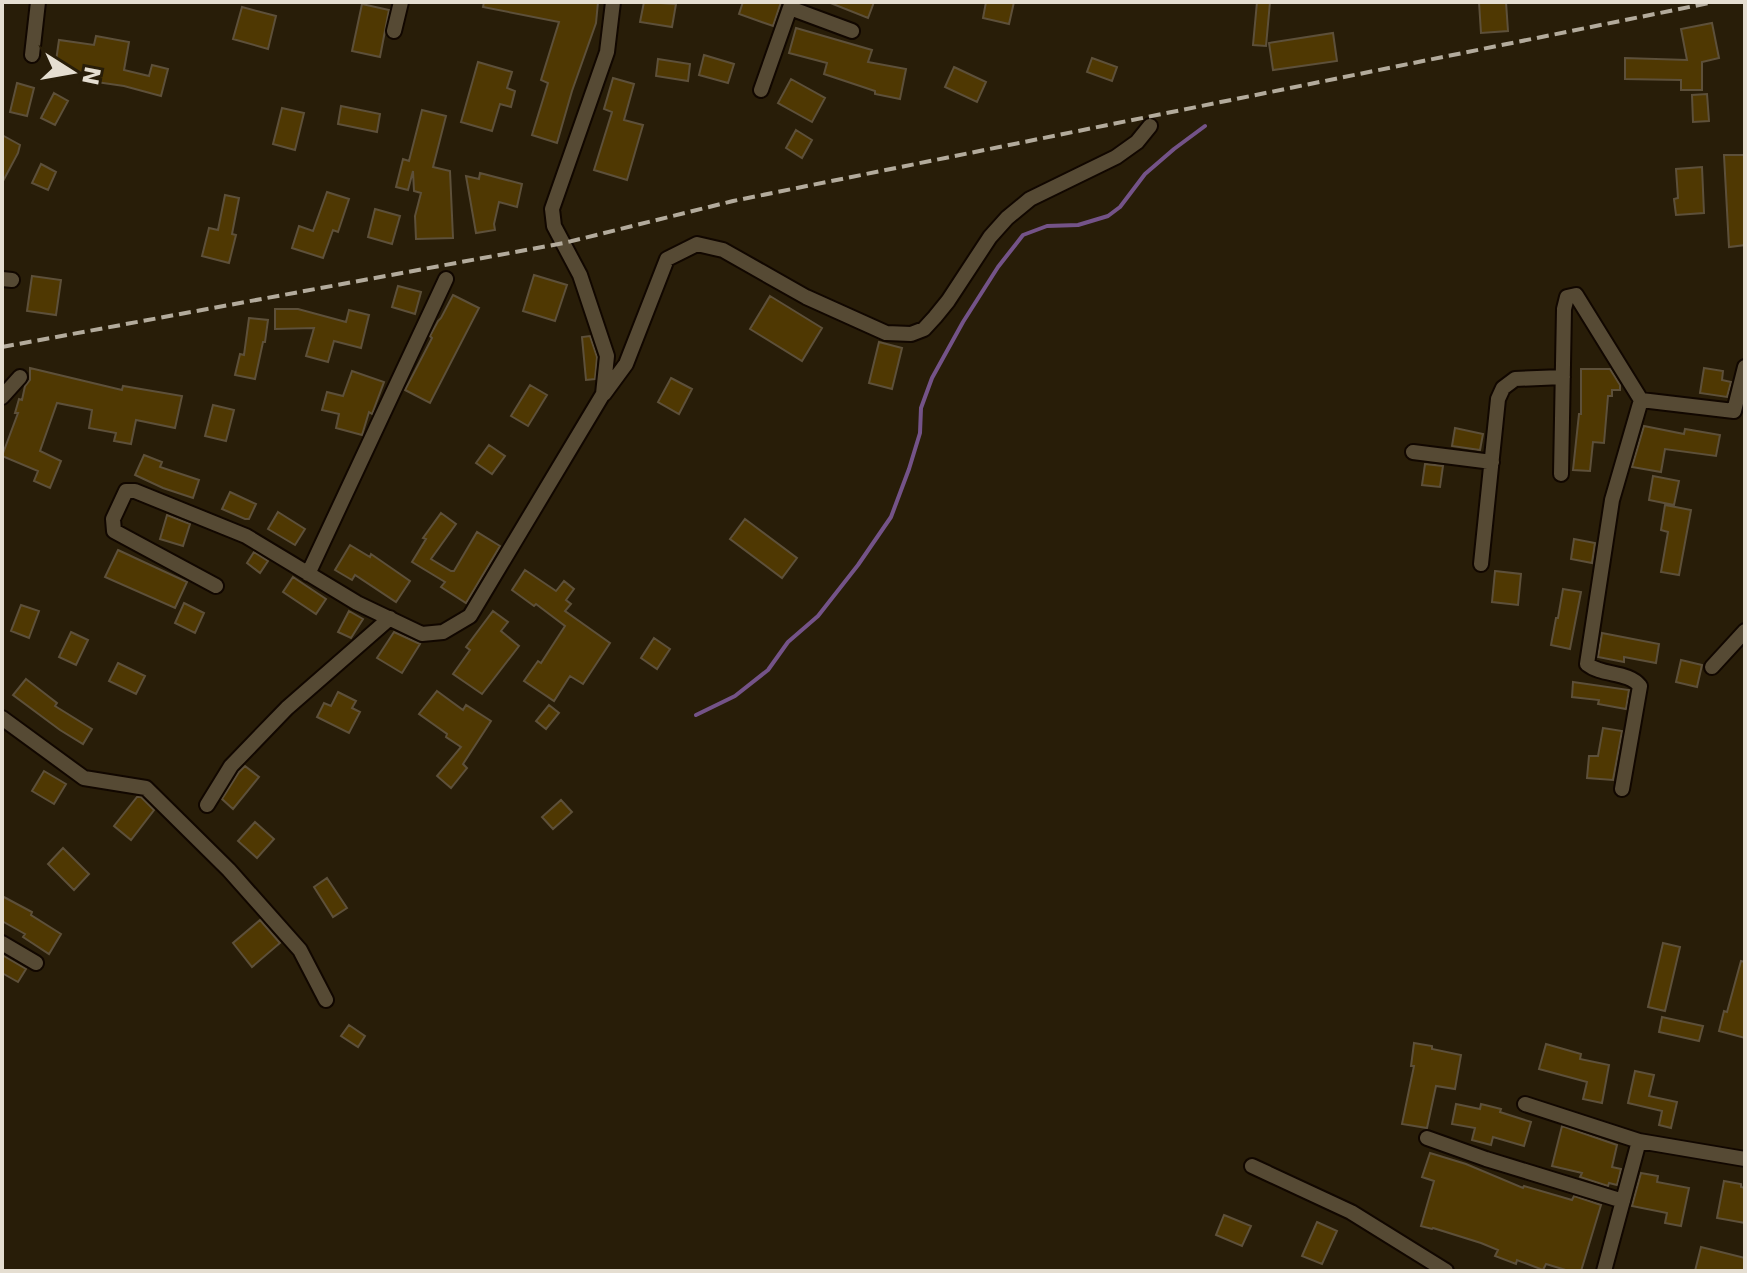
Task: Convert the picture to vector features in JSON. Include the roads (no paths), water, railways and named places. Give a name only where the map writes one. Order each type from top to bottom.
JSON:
[{"type":"street","points":[[32,55],[38,2]]},
{"type":"street","points":[[394,31],[401,2]]},
{"type":"street","points":[[603,394],[607,356],[580,275],[554,226],[552,209],[607,52],[613,2]]},
{"type":"street","points":[[761,90],[791,5],[852,31]]},
{"type":"street","points":[[216,586],[114,531],[113,519],[126,491],[135,491],[246,536],[357,603],[422,634],[443,632],[470,616],[603,394],[626,364],[667,259],[697,244],[723,250],[806,297],[886,333],[911,334],[924,329],[935,317],[990,237],[1007,218],[1030,199],[1116,157],[1137,142],[1150,126]]},
{"type":"street","points":[[308,574],[446,279]]},
{"type":"street","points":[[1561,474],[1564,309],[1567,297],[1576,295],[1641,400],[1612,500],[1587,664],[1593,669],[1635,680],[1640,686],[1622,789]]},
{"type":"street","points":[[1641,400],[1734,411],[1745,367]]},
{"type":"street","points":[[2,397],[20,377]]},
{"type":"street","points":[[1481,564],[1498,399],[1503,388],[1515,379],[1563,377]]},
{"type":"street","points":[[1413,452],[1492,462]]},
{"type":"street","points":[[207,805],[231,766],[287,708],[390,618]]},
{"type":"street","points":[[1712,667],[1745,631]]},
{"type":"street","points":[[2,718],[84,778],[146,788],[229,870],[300,950],[326,1000]]},
{"type":"street","points":[[2,943],[36,963]]},
{"type":"street","points":[[1525,1104],[1639,1141],[1745,1159]]},
{"type":"street","points":[[1427,1138],[1623,1201]]},
{"type":"street","points":[[1604,1271],[1639,1141]]},
{"type":"street","points":[[1252,1166],[1351,1212],[1446,1271]]},
{"type":"waterway","points":[[696,715],[735,696],[768,670],[788,642],[818,616],[891,517],[920,433],[921,408],[932,378],[963,322],[998,267],[1023,235],[1047,226],[1078,225],[1108,216],[1120,207],[1145,174],[1205,126]]},
{"type":"railway","points":[[2,347],[564,243],[733,201],[1714,2]]}]
